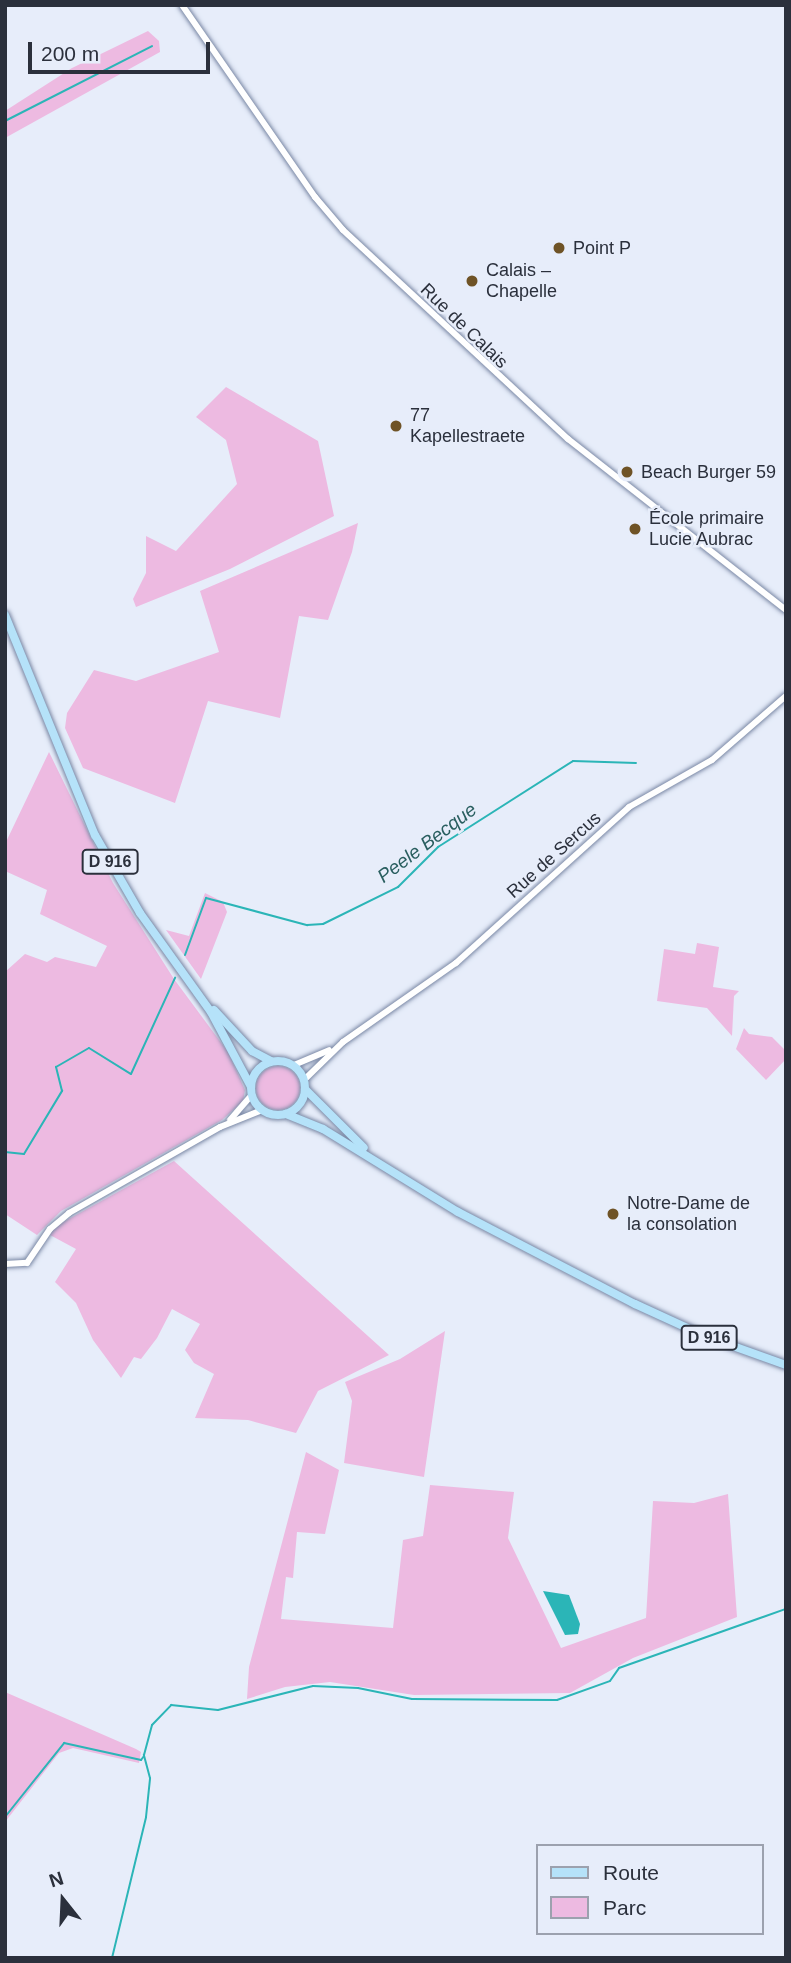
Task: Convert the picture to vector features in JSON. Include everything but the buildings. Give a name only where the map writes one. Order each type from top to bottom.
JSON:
[{"type":"main road","name":"D 916","points":[[5,615],[90,825],[146,921],[202,998],[252,1051],[271,1061]]},
{"type":"main road","name":"D 916","points":[[202,998],[251,1091]]},
{"type":"main road","points":[[271,1061],[294,1065],[305,1085],[300,1104],[286,1114],[262,1110],[251,1091],[258,1070],[271,1061]]},
{"type":"main road","name":"D 916","points":[[305,1085],[333,1122],[388,1168]]},
{"type":"main road","name":"D 916","points":[[286,1114],[323,1129],[467,1217],[635,1304],[705,1336],[786,1365]]},
{"type":"street","name":"Rue de Calais","points":[[182,5],[339,226],[572,443],[629,483],[786,610]]},
{"type":"street","name":"Rue de Sercus","points":[[294,1065],[343,1042],[456,963],[629,807],[712,760],[786,695]]},
{"type":"street","name":"Rue de Sercus","points":[[305,1085],[343,1042]]},
{"type":"street","points":[[220,1127],[251,1091]]},
{"type":"street","points":[[5,1264],[24,1265],[64,1216],[220,1127],[262,1110]]},
{"type":"green space","points":[[148,31],[159,41],[160,52],[5,138],[5,111],[72,68]]},
{"type":"green space","points":[[226,387],[318,441],[334,516],[230,569],[136,607],[133,599],[146,573],[146,536],[176,551],[237,484],[226,440],[196,417]]},
{"type":"green space","points":[[358,523],[352,552],[328,620],[299,616],[280,718],[208,701],[175,803],[83,768],[65,728],[67,713],[94,670],[136,681],[219,652],[200,591]]},
{"type":"green space","points":[[49,752],[113,883],[174,979],[228,1052],[245,1090],[243,1101],[222,1120],[61,1211],[37,1235],[5,1214],[5,972],[25,954],[47,962],[55,957],[96,967],[107,946],[40,914],[47,890],[5,871],[5,844]]},
{"type":"green space","points":[[205,893],[223,902],[227,912],[201,979],[166,930],[189,936]]},
{"type":"green space","points":[[697,943],[719,947],[713,987],[739,991],[734,996],[732,1036],[707,1008],[657,1001],[664,949],[695,954]]},
{"type":"green space","points":[[744,1028],[749,1034],[772,1037],[786,1051],[786,1059],[766,1080],[736,1049]]},
{"type":"green space","points":[[278,1066],[287,1067],[294,1072],[299,1079],[299,1097],[294,1104],[287,1109],[278,1110],[269,1109],[262,1104],[257,1097],[256,1088],[257,1079],[262,1072],[269,1067]]},
{"type":"green space","points":[[174,1161],[389,1355],[318,1391],[296,1433],[248,1420],[195,1418],[214,1374],[194,1363],[185,1350],[200,1324],[172,1309],[157,1338],[141,1359],[134,1357],[121,1378],[93,1340],[76,1303],[55,1282],[76,1249],[50,1235],[56,1226]]},
{"type":"green space","points":[[445,1331],[424,1477],[344,1463],[352,1401],[345,1382],[400,1359]]},
{"type":"green space","points":[[306,1452],[339,1470],[325,1534],[297,1532],[293,1578],[286,1577],[281,1619],[393,1628],[403,1540],[423,1536],[430,1485],[514,1492],[508,1538],[561,1648],[646,1618],[653,1501],[694,1503],[728,1494],[737,1617],[633,1658],[570,1693],[414,1695],[330,1682],[285,1687],[247,1699],[249,1667]]},
{"type":"green space","points":[[5,1692],[136,1749],[141,1752],[139,1763],[73,1748],[59,1753],[5,1822]]},
{"type":"water","points":[[543,1591],[569,1595],[580,1624],[578,1634],[565,1635]]},
{"type":"waterway","points":[[5,121],[152,46]]},
{"type":"waterway","name":"Peele Becque","points":[[185,955],[206,898],[307,925],[323,924],[398,887],[438,847],[573,761],[636,763]]},
{"type":"waterway","name":"Peele Becque","points":[[5,1152],[24,1154],[62,1091],[56,1067],[89,1048],[131,1074],[175,978]]},
{"type":"waterway","points":[[112,1958],[146,1817],[150,1778],[144,1755],[152,1725],[171,1705],[218,1710],[313,1686],[358,1688],[412,1699],[557,1700],[610,1681],[619,1668],[786,1609]]},
{"type":"waterway","points":[[5,1817],[64,1743],[141,1760],[144,1756]]},
{"type":"place","name":"Point P","points":[[559,248]]},
{"type":"place","name":"Calais – Chapelle","points":[[472,281]]},
{"type":"place","name":"77 Kapellestraete","points":[[396,426]]},
{"type":"place","name":"Beach Burger 59","points":[[627,472]]},
{"type":"place","name":"École primaire Lucie Aubrac","points":[[635,529]]},
{"type":"place","name":"Notre-Dame de la consolation","points":[[613,1214]]}]
